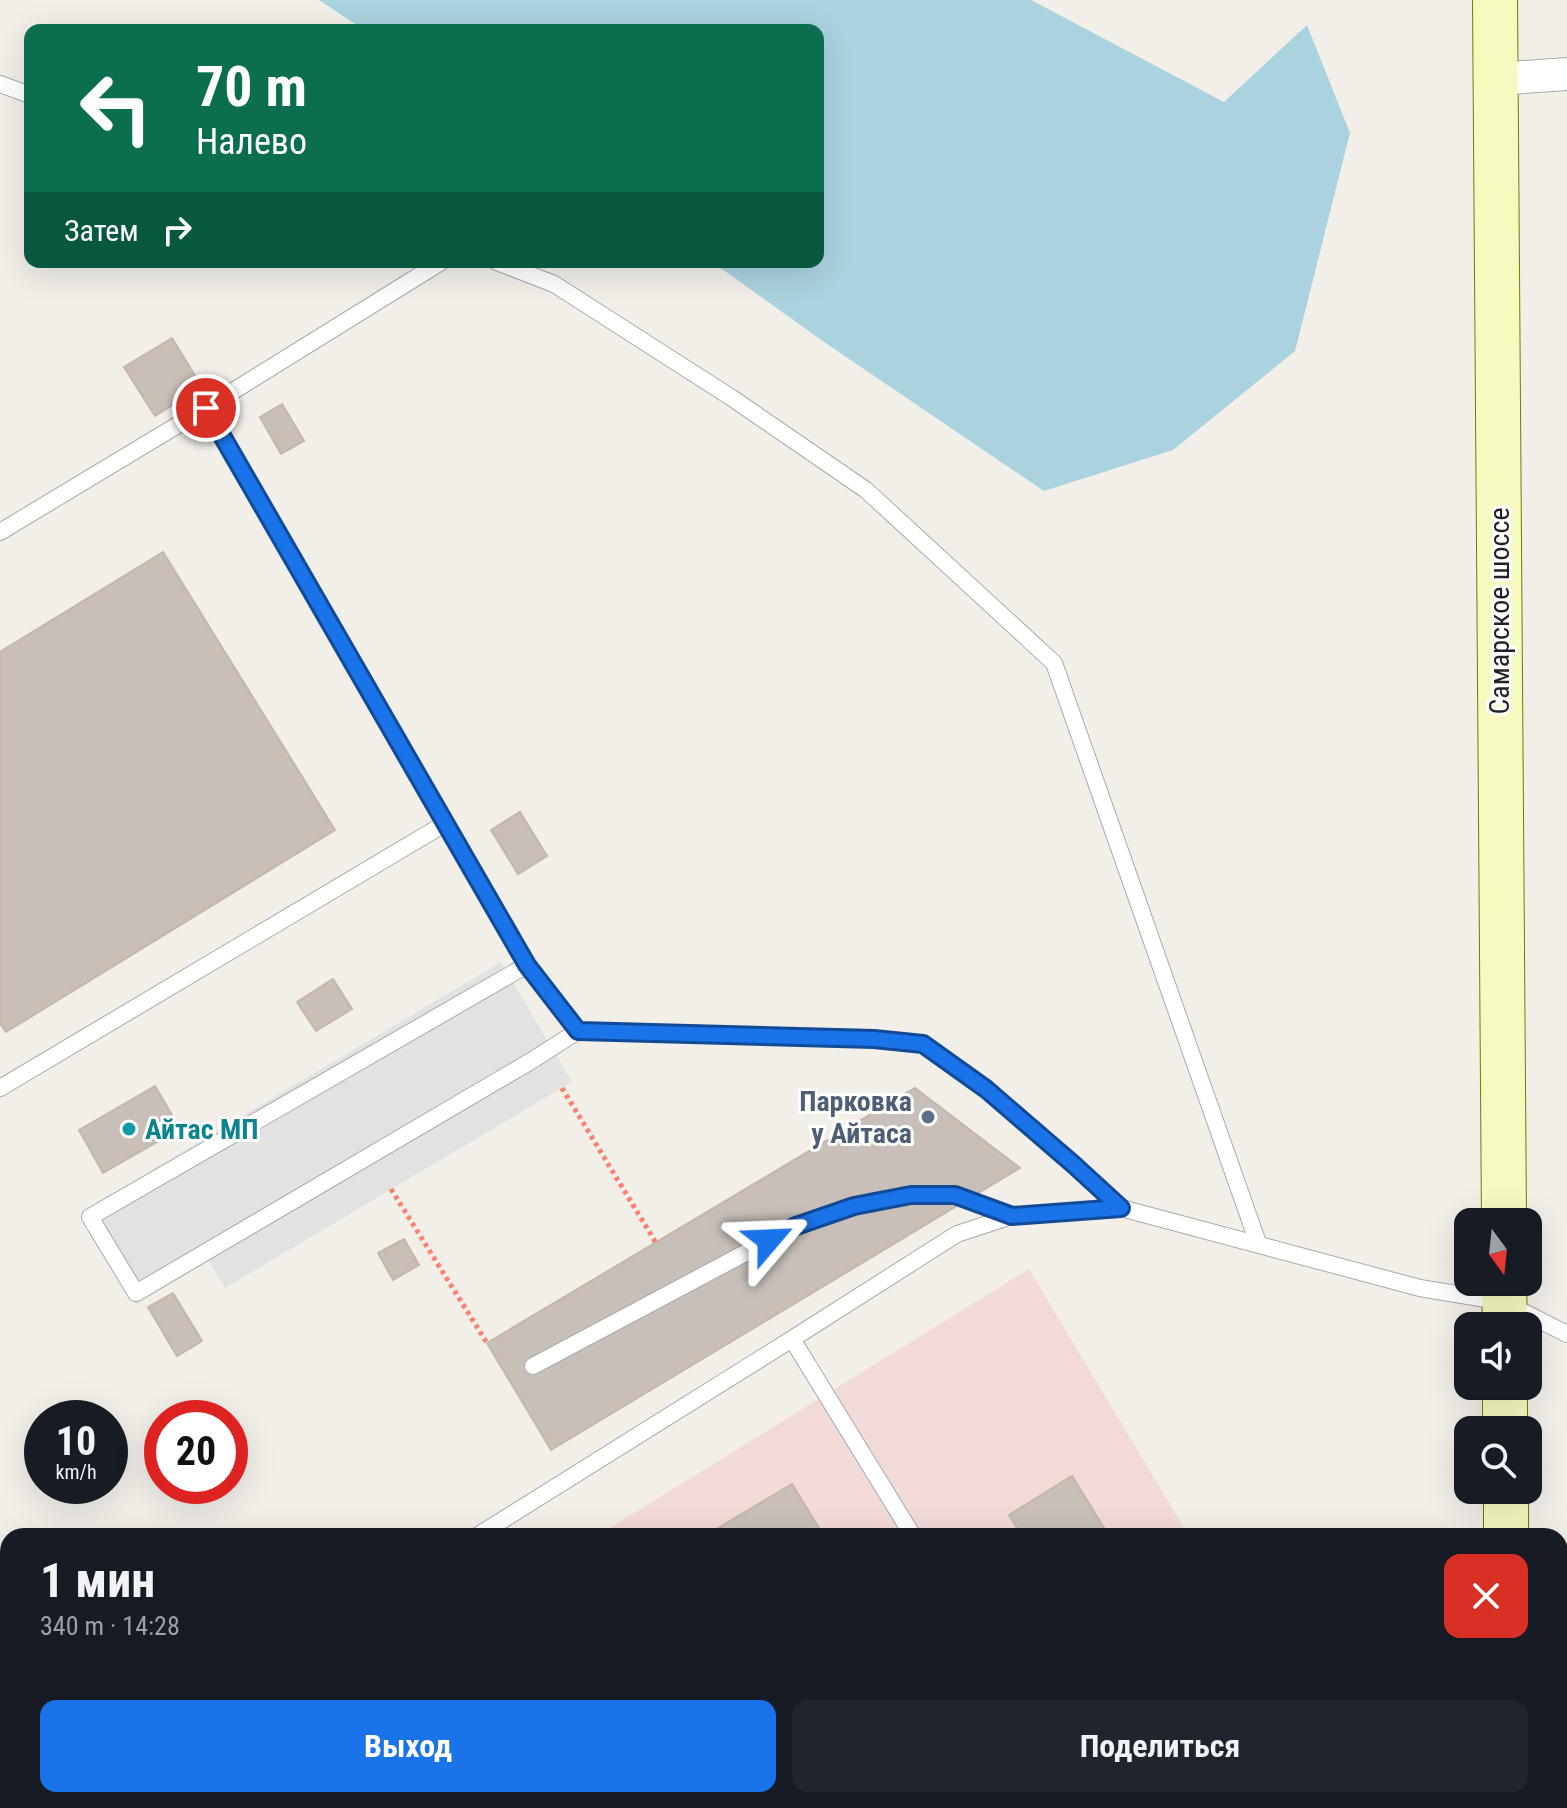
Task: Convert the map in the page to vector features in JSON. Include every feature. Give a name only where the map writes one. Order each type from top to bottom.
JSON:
[{"type":"street","name":"Самарское шоссе","points":[[1495,0],[1504,1208]]},
{"type":"street","points":[[1496,79],[1567,74]]},
{"type":"street","points":[[1506,1504],[1506,1528]]},
{"type":"lane","points":[[0,84],[24,93]]},
{"type":"lane","points":[[0,532],[431,268]]},
{"type":"lane","points":[[513,268],[554,284],[732,398],[866,490],[1054,663],[1258,1243]]},
{"type":"lane","points":[[206,408],[527,965],[578,1031]]},
{"type":"lane","points":[[0,1088],[446,823]]},
{"type":"lane","points":[[527,965],[90,1217],[136,1293],[578,1031],[874,1039],[923,1044],[986,1089],[1121,1208]]},
{"type":"lane","points":[[533,1366],[796,1226],[854,1206],[911,1195],[955,1195],[1012,1216]]},
{"type":"lane","points":[[490,1528],[957,1234],[1012,1216],[1121,1208],[1420,1288],[1504,1303],[1567,1334]]},
{"type":"lane","points":[[792,1339],[908,1528]]},
{"type":"path","points":[[562,1088],[656,1243]]},
{"type":"path","points":[[391,1189],[487,1343]]},
{"type":"shaded area","points":[[501,962],[572,1082],[225,1288],[209,1261],[136,1305],[81,1212]]},
{"type":"shaded area","points":[[1029,1269],[1184,1528],[610,1528]]},
{"type":"water","points":[[319,0],[1031,0],[1224,102],[1307,25],[1350,133],[1295,351],[1173,450],[1044,491],[720,268],[824,268],[824,24],[355,24]]},
{"type":"building","points":[[172,338],[202,387],[155,416],[124,367]]},
{"type":"building","points":[[282,404],[304,441],[281,454],[260,417]]},
{"type":"building","points":[[163,552],[335,830],[6,1032],[0,1023],[0,652]]},
{"type":"building","points":[[520,812],[547,856],[518,874],[491,830]]},
{"type":"building","points":[[333,979],[352,1009],[316,1031],[297,1002]]},
{"type":"building","name":"Айтас МП","points":[[155,1086],[180,1129],[103,1173],[79,1130]]},
{"type":"building","points":[[915,1088],[1020,1168],[551,1450],[487,1343]]},
{"type":"building","points":[[404,1239],[419,1265],[393,1280],[378,1253]]},
{"type":"building","points":[[173,1293],[202,1341],[177,1356],[148,1307]]},
{"type":"building","points":[[1072,1476],[1104,1528],[1017,1528],[1009,1515]]},
{"type":"building","points":[[792,1484],[819,1528],[718,1528]]},
{"type":"place","name":"Парковка у Айтаса","points":[[928,1117]]},
{"type":"place","name":"Айтас МП","points":[[129,1129]]},
{"type":"route","points":[[206,408],[527,965],[578,1031],[874,1039],[923,1044],[986,1089],[1121,1208],[1012,1216],[955,1195],[911,1195],[854,1206],[796,1226],[769,1240]]}]
